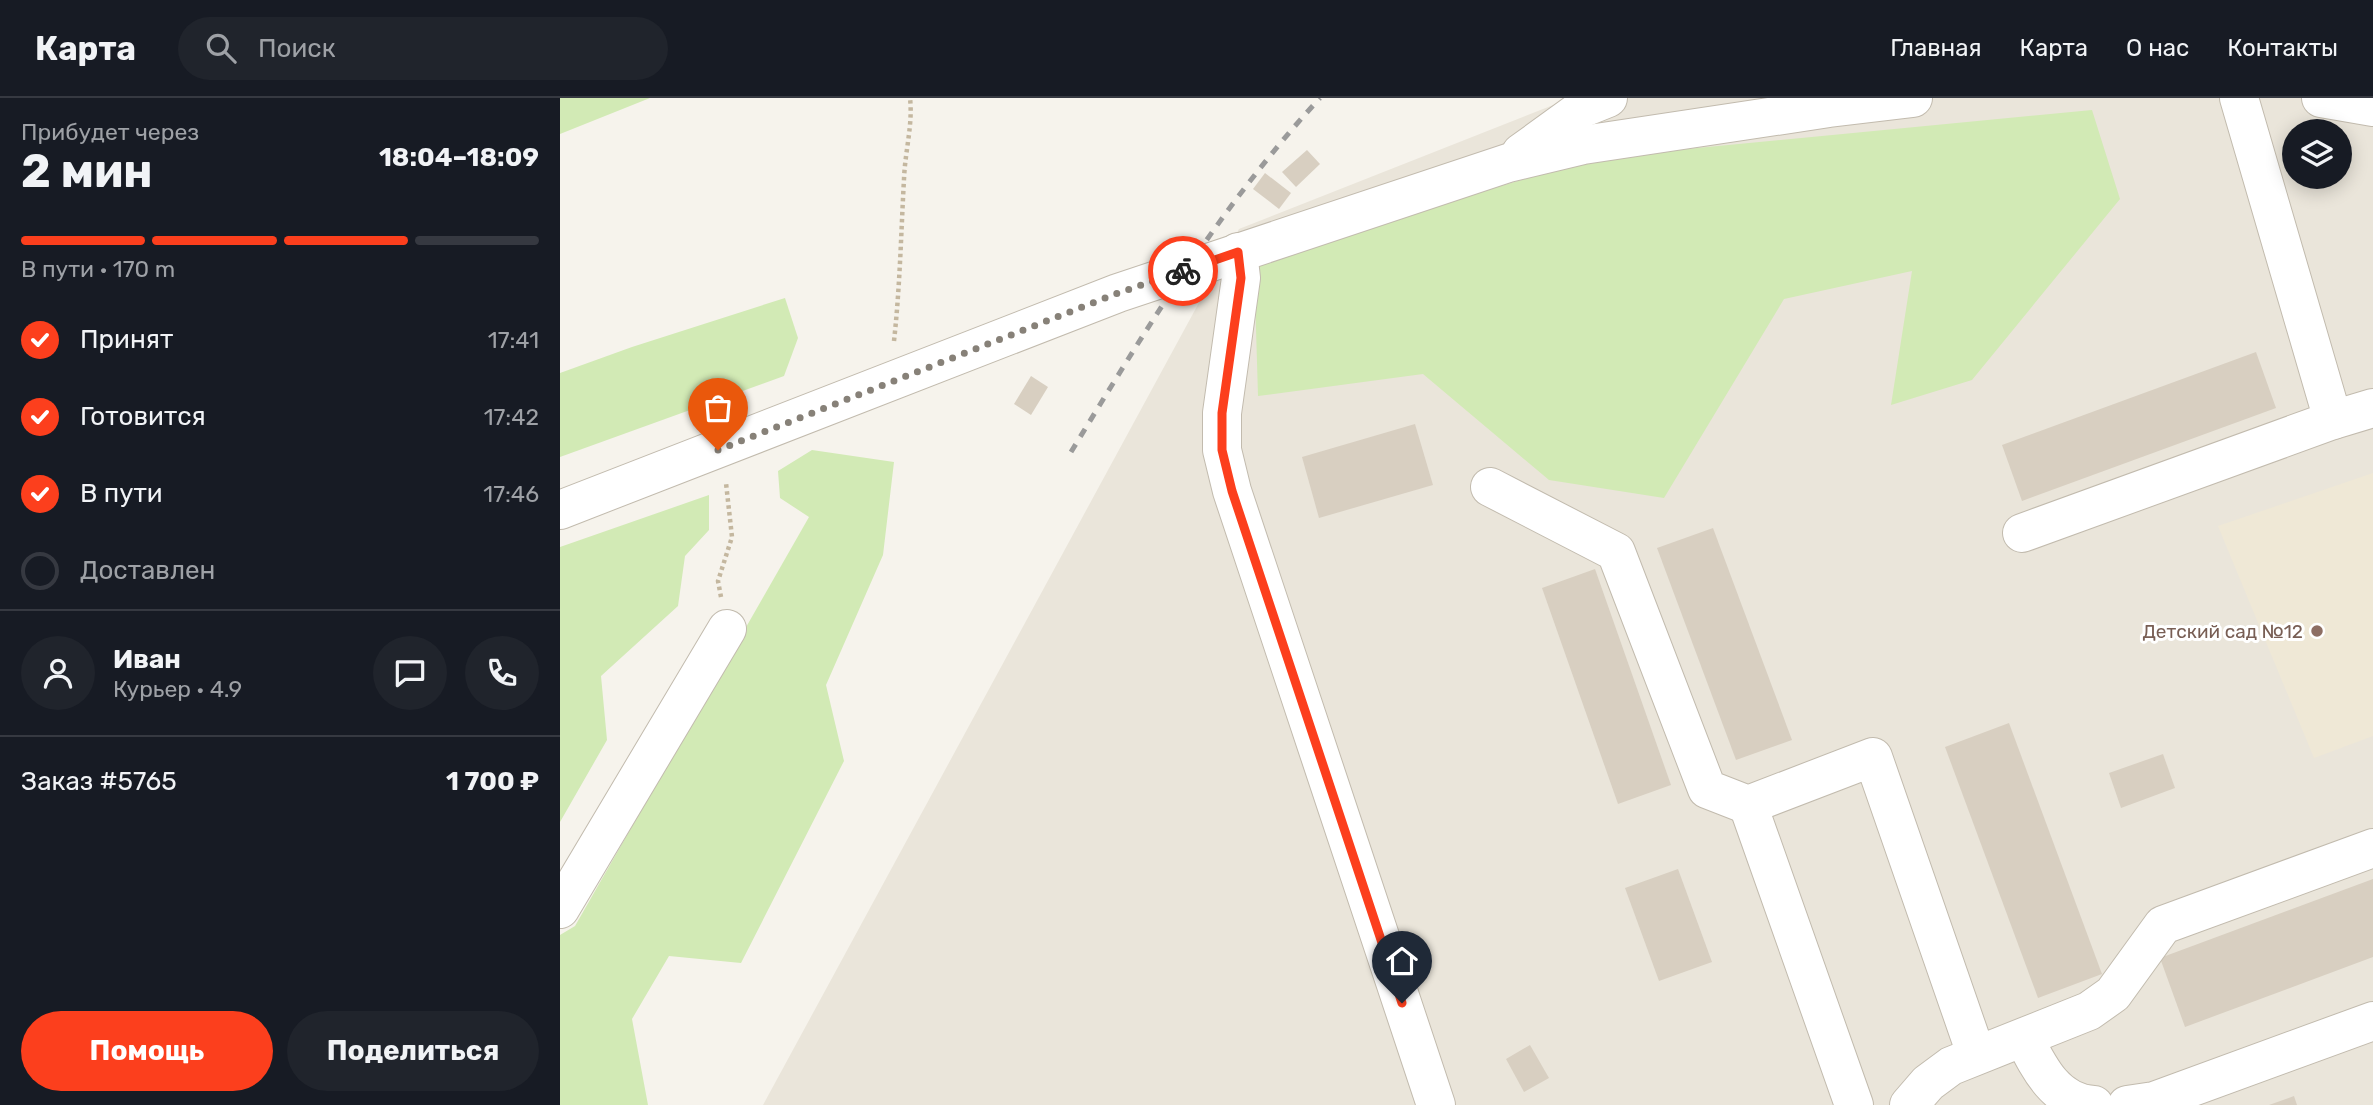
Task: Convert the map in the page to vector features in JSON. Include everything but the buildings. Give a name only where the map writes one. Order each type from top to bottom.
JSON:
[{"type":"street","points":[[1508,163],[1583,108],[1608,98]]},
{"type":"street","points":[[560,510],[1118,293],[1508,163],[1583,145],[1913,98]]},
{"type":"street","points":[[2239,98],[2333,420]]},
{"type":"street","points":[[2321,98],[2373,107]]},
{"type":"street","points":[[1238,252],[1241,278],[1222,413],[1222,450],[1236,504],[1436,1105]]},
{"type":"street","points":[[2022,533],[2333,420],[2373,408]]},
{"type":"street","points":[[1490,487],[1616,552],[1707,789],[1748,805],[1873,757],[1976,1054]]},
{"type":"street","points":[[560,908],[727,629]]},
{"type":"street","points":[[1748,805],[1854,1105]]},
{"type":"street","points":[[1909,1105],[1928,1083],[1951,1066],[2089,1011],[2113,994],[2162,925],[2373,848]]},
{"type":"street","points":[[2127,1105],[2154,1101],[2373,1021]]},
{"type":"street","points":[[2024,1038],[2041,1073],[2060,1093],[2094,1105]]},
{"type":"path","points":[[888,384],[900,289],[904,176],[912,116],[910,98]]},
{"type":"path","points":[[718,450],[728,489],[732,537],[718,581],[727,629]]},
{"type":"shaded area","points":[[1571,98],[2373,98],[2373,1105],[763,1105],[1239,229]]},
{"type":"shaded area","name":"Детский сад №12","points":[[2373,473],[2373,736],[2314,758],[2218,526]]},
{"type":"green space","points":[[560,98],[650,98],[560,134]]},
{"type":"green space","points":[[2092,110],[2120,199],[1972,380],[1891,405],[1912,271],[1784,299],[1664,498],[1549,480],[1423,374],[1258,396],[1254,261],[1594,158]]},
{"type":"green space","points":[[785,298],[798,338],[784,376],[560,457],[560,373]]},
{"type":"green space","points":[[812,450],[894,462],[883,555],[826,685],[844,761],[741,963],[669,956],[632,1019],[648,1105],[560,1105],[560,935],[575,926],[809,517],[780,498],[778,471]]},
{"type":"green space","points":[[709,495],[709,530],[685,556],[678,606],[601,676],[607,740],[560,822],[560,547]]},
{"type":"railway","points":[[1071,452],[1157,314],[1218,224],[1250,181],[1320,98]]},
{"type":"way so far","points":[[718,450],[1118,293],[1183,271]]},
{"type":"place","name":"Детский сад №12","points":[[2317,631]]},
{"type":"route","points":[[1183,271],[1238,252],[1241,278],[1222,413],[1222,450],[1232,491],[1402,1003]]}]
